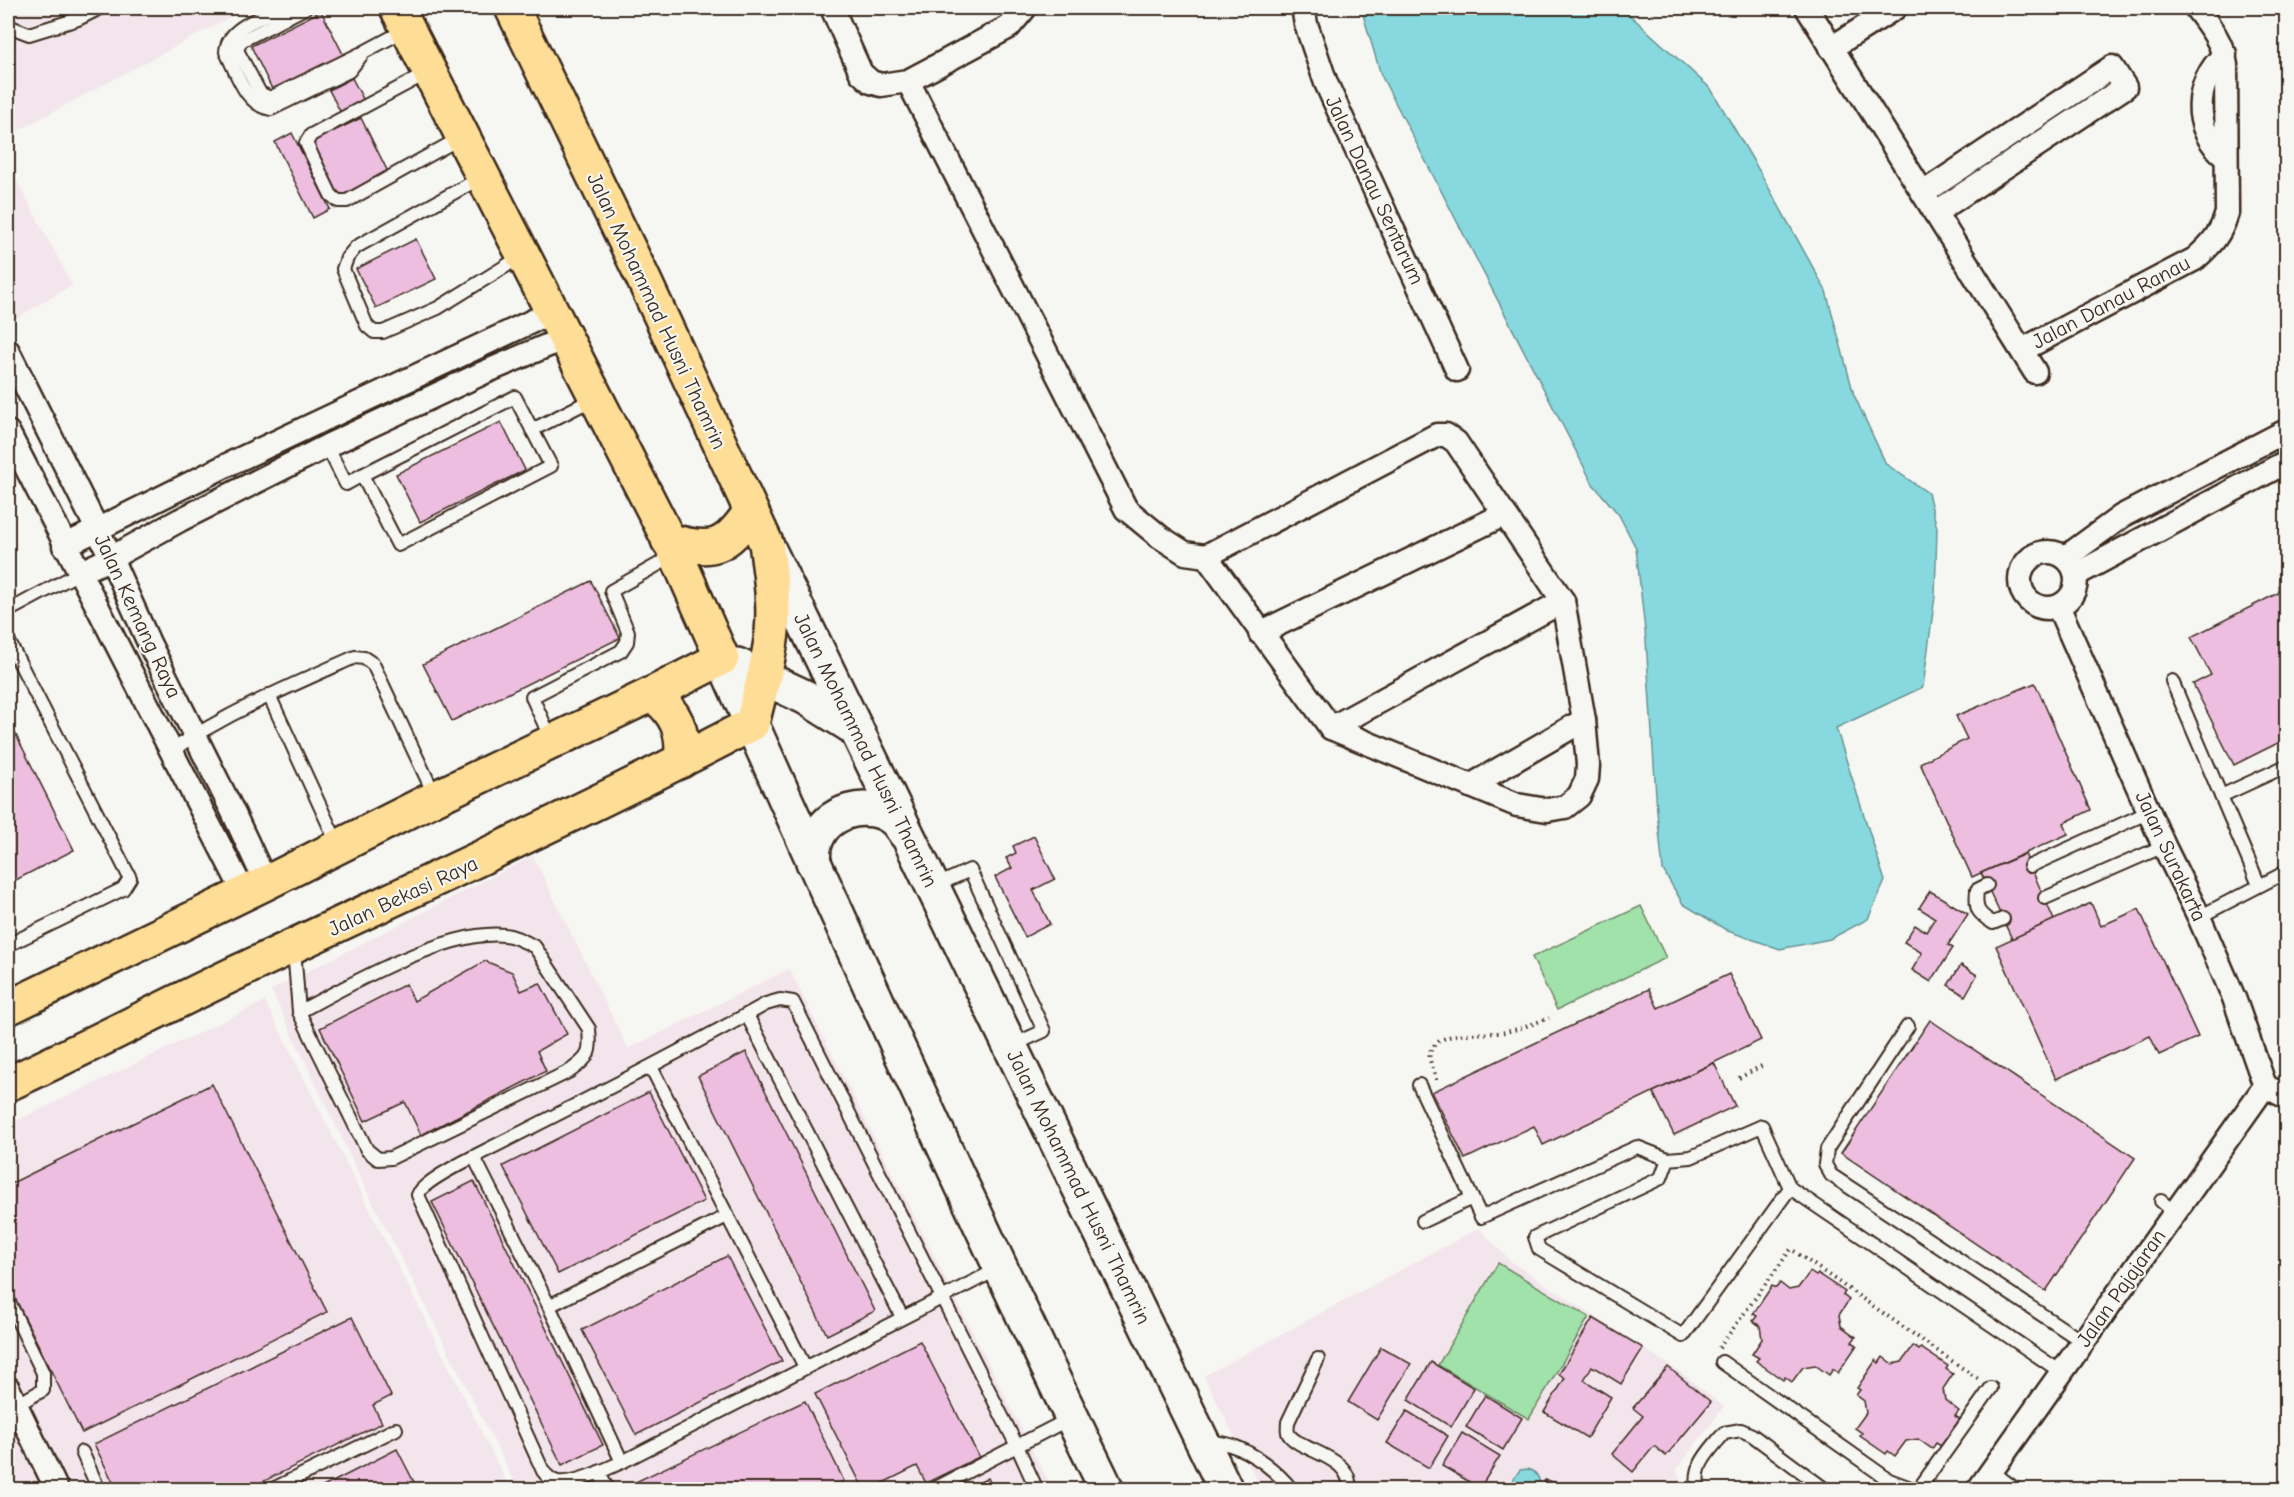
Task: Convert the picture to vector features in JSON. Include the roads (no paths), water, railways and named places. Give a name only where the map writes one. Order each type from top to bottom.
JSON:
[{"type":"main road","name":"Jalan Mohammad Husni Thamrin","points":[[512,8],[766,543]]},
{"type":"main road","points":[[8,1008],[722,658],[672,547],[402,18]]},
{"type":"main road","points":[[672,547],[712,548],[736,533],[752,511]]},
{"type":"main road","points":[[752,724],[772,632],[772,587],[766,543]]},
{"type":"main road","points":[[652,694],[665,703],[675,716],[681,730],[683,746],[681,761]]},
{"type":"main road","name":"Jalan Bekasi Raya","points":[[8,1084],[681,761],[752,724]]},
{"type":"street","points":[[832,8],[861,73],[871,82],[881,85],[908,81],[1008,27],[1025,8]]},
{"type":"street","name":"Jalan Danau Sentarum","points":[[1303,8],[1326,84],[1457,370]]},
{"type":"street","points":[[1831,48],[1895,8]]},
{"type":"street","name":"Jalan Danau Ranau","points":[[2022,350],[2195,259],[2212,244],[2223,228],[2227,213],[2225,156],[2211,142],[2201,123],[2202,94],[2205,84],[2214,64],[2224,54],[2210,26],[2196,8]]},
{"type":"street","points":[[1816,10],[1831,48],[2036,372]]},
{"type":"street","points":[[1923,193],[2112,67],[2125,87],[1935,213]]},
{"type":"street","points":[[908,81],[1126,509],[1160,537],[1185,553],[1206,556],[1437,435],[1446,435],[1456,442],[1563,601],[1584,720],[1588,765],[1587,779],[1579,796],[1565,807],[1547,810],[1516,806],[1331,728],[1206,556]]},
{"type":"street","points":[[79,573],[327,446],[483,373],[559,325]]},
{"type":"street","points":[[64,546],[227,465],[559,325]]},
{"type":"street","name":"Jalan Kemang Raya","points":[[8,351],[97,529],[149,643],[233,812],[255,888]]},
{"type":"street","points":[[2071,566],[2122,516],[2286,430]]},
{"type":"street","name":"Jalan Kemang Raya","points":[[8,432],[64,546],[171,751],[255,888]]},
{"type":"street","points":[[2071,566],[2286,462]]},
{"type":"street","points":[[227,465],[242,490]]},
{"type":"street","points":[[1260,633],[1505,514]]},
{"type":"street","name":"Jalan Mohammad Husni Thamrin","points":[[766,543],[1226,1490]]},
{"type":"street","points":[[2047,551],[2071,566],[2074,594],[2058,608],[2038,608],[2022,595],[2018,575],[2028,558],[2047,551]]},
{"type":"street","points":[[1331,728],[1563,601]]},
{"type":"street","name":"Jalan Surakarta","points":[[2058,608],[2163,846],[2199,917],[2234,998],[2265,1086]]},
{"type":"street","points":[[722,658],[804,697],[856,729]]},
{"type":"street","points":[[722,658],[1000,1268],[1107,1490]]},
{"type":"street","points":[[1470,786],[1584,720]]},
{"type":"street","points":[[813,862],[815,843],[824,826],[840,813],[859,808],[879,811],[896,821],[908,837]]},
{"type":"street","points":[[2265,1086],[2286,1097]]},
{"type":"street","name":"Jalan Pajajaran","points":[[1978,1490],[2083,1342],[2168,1207],[2265,1086]]},
{"type":"street","points":[[12,1396],[57,1489]]},
{"type":"lane","points":[[8,26],[29,34],[78,19],[100,8]]},
{"type":"lane","points":[[283,8],[231,35],[226,44],[226,52],[250,98],[259,107],[271,109],[349,70],[364,52],[402,18]]},
{"type":"lane","points":[[305,8],[241,41],[237,50],[260,93],[270,98],[364,52]]},
{"type":"lane","points":[[430,72],[311,135],[306,143],[331,195],[338,201],[347,201],[463,136]]},
{"type":"lane","points":[[483,176],[356,246],[347,258],[343,269],[367,326],[374,332],[383,332],[438,308],[523,255]]},
{"type":"lane","points":[[327,446],[346,484],[362,475],[515,397],[551,466],[399,544],[362,475]]},
{"type":"lane","points":[[532,430],[596,397]]},
{"type":"lane","points":[[553,742],[531,697],[621,651],[627,642],[628,632],[611,591],[672,547]]},
{"type":"lane","points":[[8,611],[79,573]]},
{"type":"lane","points":[[8,640],[130,878],[123,889],[8,945]]},
{"type":"lane","points":[[171,751],[194,735],[269,695],[355,657],[369,660],[373,664],[435,798]]},
{"type":"lane","points":[[2172,681],[2259,885]]},
{"type":"lane","points":[[269,695],[338,847]]},
{"type":"lane","points":[[2221,796],[2286,766]]},
{"type":"lane","points":[[2030,866],[2149,812]]},
{"type":"lane","points":[[2045,898],[2163,846]]},
{"type":"lane","points":[[2199,917],[2286,872]]},
{"type":"lane","points":[[1987,885],[1977,890],[1975,903],[1980,915],[1993,923],[2003,919]]},
{"type":"lane","points":[[293,947],[299,1012],[367,1150],[378,1159],[391,1158],[570,1071],[586,1060],[590,1045],[589,1029],[535,947],[505,935],[476,936],[430,948],[348,985],[299,1012]]},
{"type":"lane","points":[[1000,1268],[941,1297],[902,1317],[622,1462],[599,1472],[558,1482],[550,1479],[543,1471],[418,1195],[423,1186],[474,1157],[651,1067],[747,1015],[780,1000],[793,1002],[941,1297],[1017,1446],[1037,1490]]},
{"type":"lane","points":[[747,1015],[902,1317]]},
{"type":"lane","points":[[1908,1026],[1827,1149],[1825,1164],[1832,1176],[2083,1342]]},
{"type":"lane","points":[[651,1067],[805,1367]]},
{"type":"lane","points":[[1419,1085],[1481,1217],[1637,1147],[1668,1159],[1691,1157],[1762,1126],[1790,1188],[2061,1372]]},
{"type":"lane","points":[[474,1157],[549,1306],[622,1462]]},
{"type":"lane","points":[[1668,1159],[1661,1178],[1535,1238],[1539,1249],[1683,1336],[1790,1188]]},
{"type":"lane","points":[[1423,1221],[1472,1198]]},
{"type":"lane","points":[[549,1306],[727,1216]]},
{"type":"lane","points":[[8,1300],[43,1373],[44,1384],[43,1390],[12,1396]]},
{"type":"lane","points":[[1318,1359],[1288,1422],[1287,1430],[1290,1437],[1321,1453],[1343,1468],[1350,1485],[1349,1490]]},
{"type":"lane","points":[[1722,1362],[1886,1485],[1917,1490],[1991,1388]]},
{"type":"lane","points":[[932,1490],[1072,1418]]},
{"type":"lane","points":[[271,1490],[396,1429]]},
{"type":"lane","points":[[1699,1490],[1696,1480],[1698,1468],[1702,1462],[1724,1433],[1741,1430],[1752,1435],[1826,1490]]},
{"type":"lane","points":[[1203,1441],[1231,1445],[1255,1457],[1282,1478],[1292,1490]]},
{"type":"lane","points":[[82,1452],[99,1490]]},
{"type":"lane","points":[[1991,1471],[2017,1490]]},
{"type":"lane","points":[[599,1472],[608,1490]]},
{"type":"water","points":[[1361,8],[1622,8],[1711,89],[1760,172],[1826,291],[1854,395],[1886,464],[1928,493],[1937,528],[1935,596],[1923,687],[1836,728],[1885,881],[1868,919],[1830,939],[1780,949],[1728,931],[1683,904],[1663,870],[1646,640],[1636,548],[1619,515],[1593,484],[1381,75]]},
{"type":"water","points":[[1528,1469],[1538,1476],[1540,1489],[1514,1489],[1514,1478],[1520,1470]]}]
